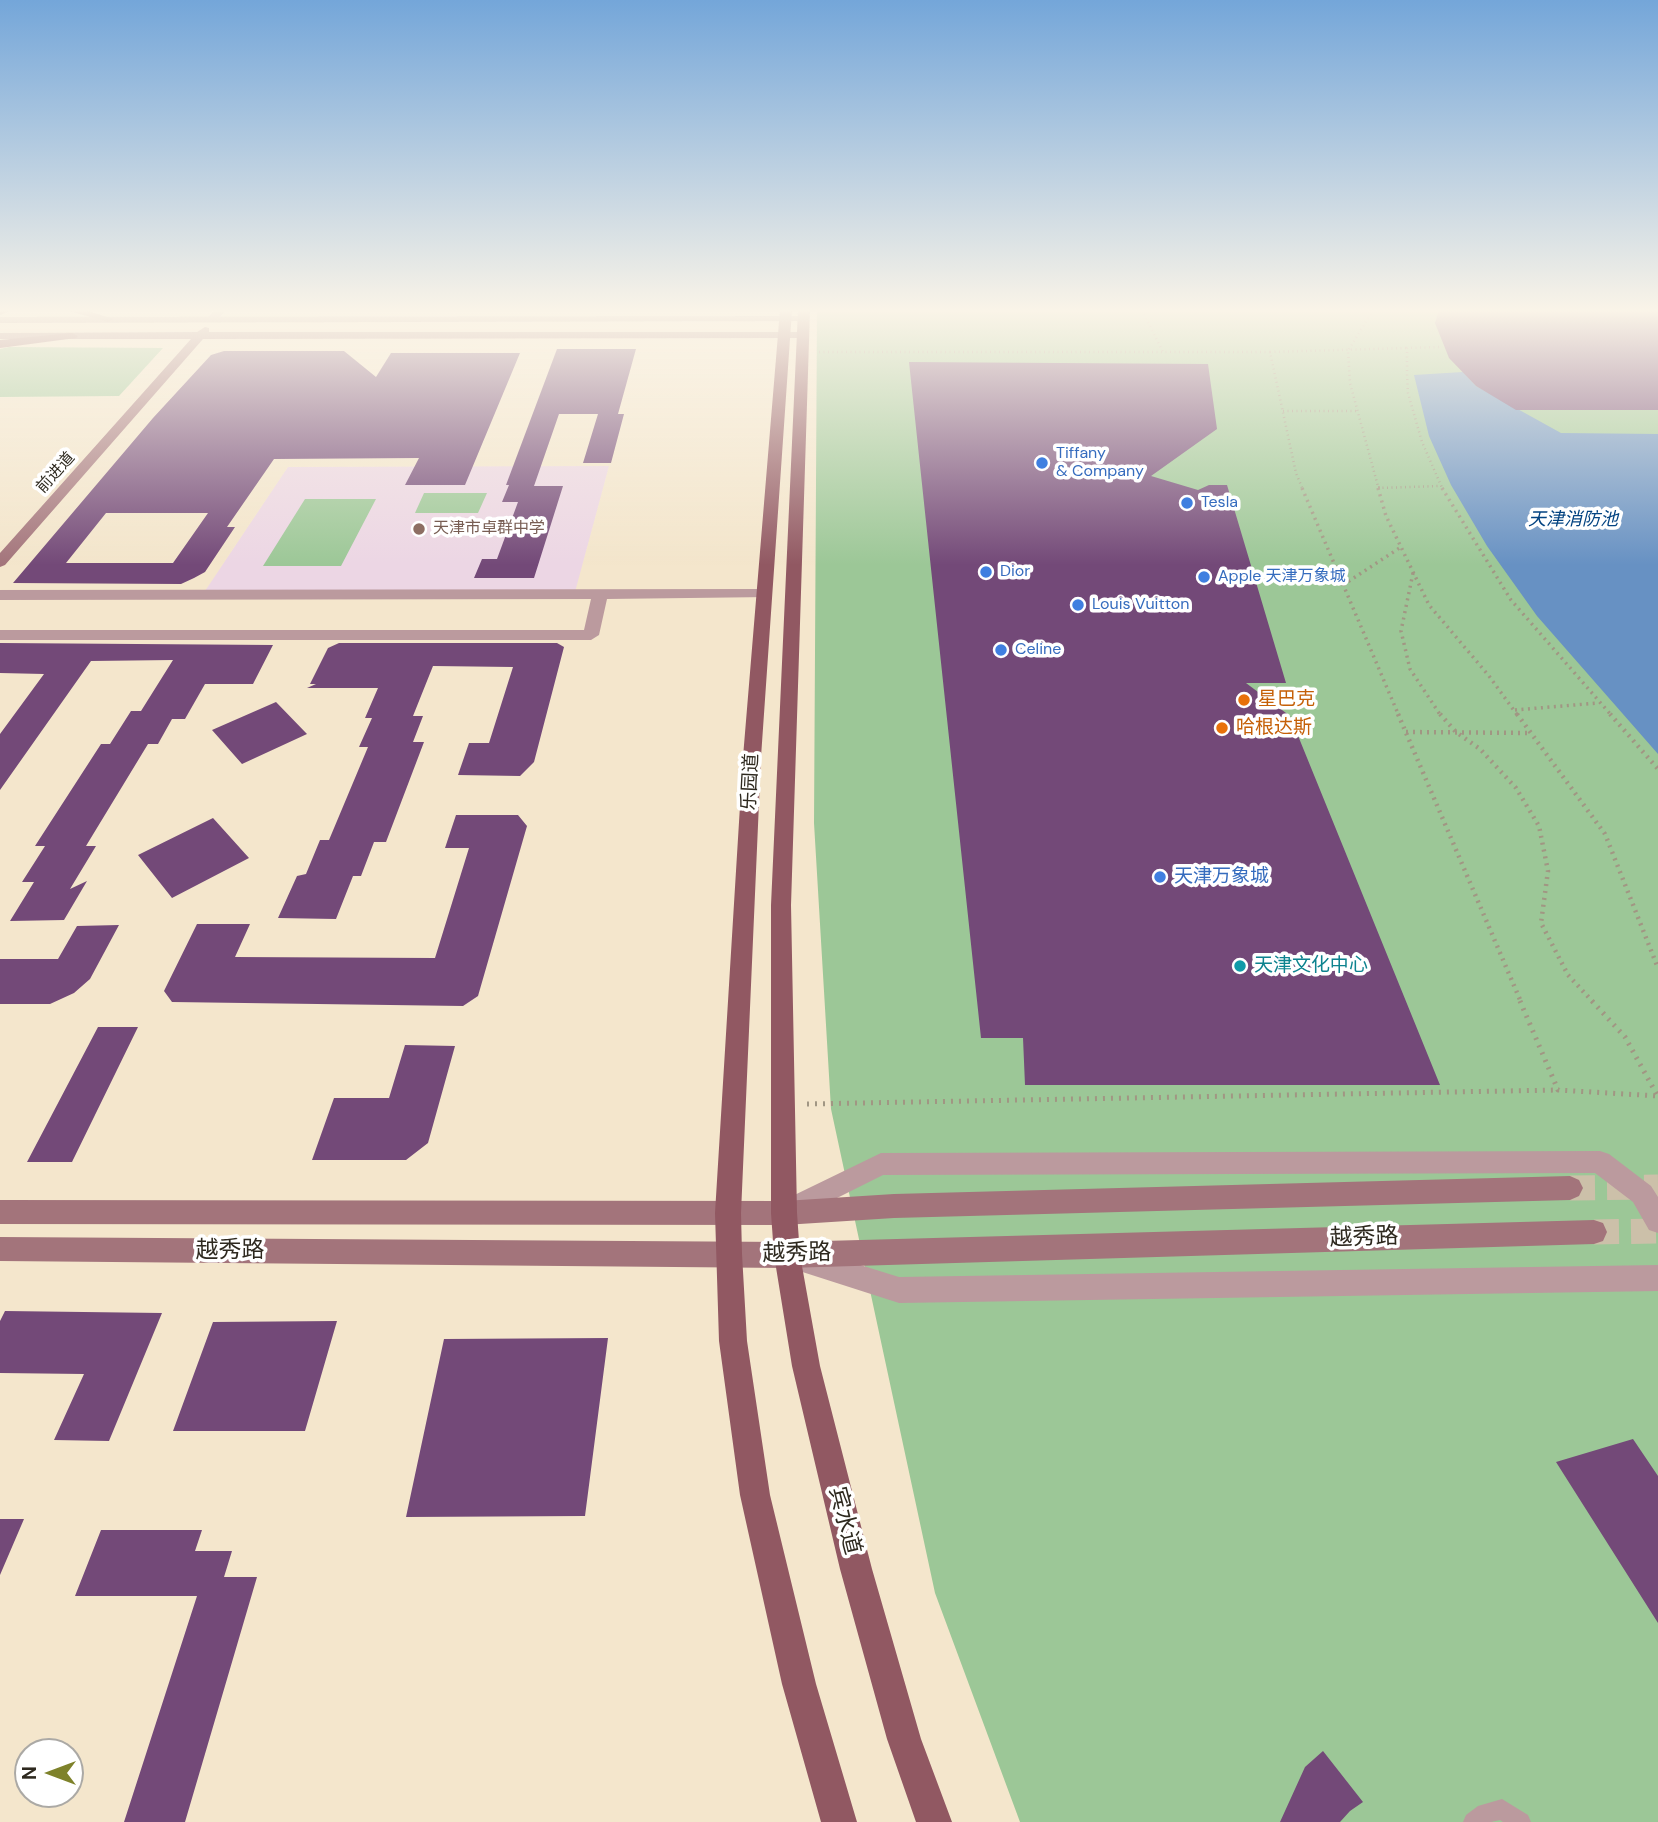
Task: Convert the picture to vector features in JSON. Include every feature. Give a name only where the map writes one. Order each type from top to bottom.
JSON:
[{"type":"main road","name":"乐园道","points":[[729,1254],[728,1213],[751,770],[779,395]]},
{"type":"main road","name":"乐园道","points":[[784,1213],[781,905],[800,395]]},
{"type":"main road","points":[[764,594],[792,594]]},
{"type":"main road","name":"宾水道","points":[[784,1213],[787,1255],[806,1366],[856,1569],[904,1739],[934,1822]]},
{"type":"main road","points":[[729,1254],[733,1341],[755,1496],[799,1684],[839,1822]]},
{"type":"street","name":"前进道","points":[[0,547],[140,395]]},
{"type":"street","name":"前进道","points":[[0,562],[144,395]]},
{"type":"street","points":[[0,595],[764,594]]},
{"type":"street","points":[[0,635],[591,635],[600,596]]},
{"type":"street","points":[[784,1213],[881,1164],[1600,1162],[1642,1194],[1658,1221]]},
{"type":"street","name":"越秀路","points":[[0,1212],[784,1213],[894,1206],[1570,1188]]},
{"type":"street","name":"越秀路","points":[[0,1249],[787,1255],[1594,1232]]},
{"type":"street","points":[[787,1255],[899,1290],[1658,1278]]},
{"type":"lane","points":[[1472,1822],[1485,1813],[1502,1809],[1521,1822]]},
{"type":"path","points":[[1279,395],[1296,473],[1558,1090]]},
{"type":"path","points":[[1353,395],[1386,516],[1429,605],[1514,710],[1605,834],[1658,968]]},
{"type":"path","points":[[1409,395],[1422,442],[1441,486],[1511,600],[1658,769]]},
{"type":"path","points":[[1283,411],[1357,411]]},
{"type":"path","points":[[1378,488],[1441,486]]},
{"type":"path","points":[[1343,585],[1401,547]]},
{"type":"path","points":[[1413,572],[1401,631],[1410,669],[1435,709],[1456,732],[1480,749],[1516,789],[1539,826],[1548,871],[1541,923],[1568,975],[1625,1037],[1658,1096]]},
{"type":"path","points":[[1514,710],[1598,703]]},
{"type":"path","points":[[1406,732],[1531,733]]},
{"type":"path","points":[[784,1104],[1558,1090],[1658,1096]]},
{"type":"shaded area","name":"天津市卓群中学","points":[[609,466],[575,592],[205,591],[288,467]]},
{"type":"green space","points":[[0,395],[120,395],[119,396]]},
{"type":"green space","name":"天津文化中心","points":[[817,395],[1658,395],[1658,1822],[1020,1822],[935,1593],[831,1109],[814,823]]},
{"type":"green space","points":[[424,493],[487,493],[478,513],[415,513]]},
{"type":"green space","points":[[305,499],[376,499],[341,566],[263,566]]},
{"type":"water","name":"天津消防池","points":[[1419,395],[1492,395],[1561,433],[1658,434],[1658,754],[1537,616],[1487,546],[1451,485],[1429,436]]},
{"type":"building","points":[[174,395],[502,395],[465,485],[405,485],[419,458],[274,459],[227,527],[235,527],[205,572],[194,578],[181,584],[13,583]],"holes":[[[106,513],[208,513],[173,563],[66,563]]]},
{"type":"building","points":[[540,395],[623,395],[618,414],[624,414],[611,463],[583,463],[598,414],[559,414],[534,486],[563,486],[534,578],[474,578],[482,559],[497,559],[518,502],[502,502],[509,485],[506,485]]},
{"type":"building","name":"天津万象城","points":[[913,395],[1212,395],[1217,429],[1151,476],[1198,490],[1209,485],[1227,485],[1286,683],[1246,683],[1290,716],[1440,1085],[1025,1085],[1023,1038],[981,1038]]},
{"type":"building","points":[[1491,395],[1658,395],[1658,410],[1516,410]]},
{"type":"building","points":[[0,643],[273,645],[253,684],[205,684],[185,719],[172,719],[158,744],[148,744],[86,846],[96,846],[70,889],[87,881],[64,920],[10,921],[34,882],[22,882],[45,846],[35,846],[101,744],[110,744],[131,711],[141,711],[173,660],[91,661],[0,790],[0,734],[44,674],[0,673]]},
{"type":"building","points":[[339,643],[557,643],[564,647],[534,762],[520,776],[458,775],[469,743],[489,743],[513,667],[433,666],[413,716],[423,716],[413,742],[424,742],[386,842],[374,842],[361,876],[353,876],[336,919],[278,918],[297,876],[306,874],[320,840],[329,840],[368,747],[359,747],[372,718],[365,718],[378,688],[307,688],[316,684],[310,684],[328,648]]},
{"type":"building","points":[[276,702],[307,734],[242,764],[212,730]]},
{"type":"building","points":[[456,815],[518,815],[527,826],[478,996],[463,1006],[172,1002],[164,991],[197,924],[250,924],[235,957],[435,958],[469,848],[445,848]]},
{"type":"building","points":[[213,818],[249,858],[172,898],[138,855]]},
{"type":"building","points":[[119,925],[90,979],[74,993],[50,1004],[0,1004],[0,959],[58,959],[77,926]]},
{"type":"building","points":[[98,1027],[138,1027],[72,1162],[27,1162]]},
{"type":"building","points":[[405,1045],[455,1046],[428,1143],[406,1160],[312,1160],[334,1098],[389,1098]]},
{"type":"building","points":[[5,1311],[162,1313],[109,1441],[54,1440],[84,1374],[0,1373],[0,1321]]},
{"type":"building","points":[[337,1321],[305,1431],[173,1431],[213,1322]]},
{"type":"building","points":[[608,1338],[585,1516],[406,1517],[444,1339]]},
{"type":"building","points":[[1633,1439],[1658,1476],[1658,1623],[1556,1462]]},
{"type":"building","points":[[0,1519],[24,1519],[0,1575]]},
{"type":"building","points":[[101,1530],[202,1530],[195,1551],[232,1551],[224,1577],[257,1577],[185,1822],[124,1822],[197,1596],[75,1596]]},
{"type":"building","points":[[1323,1751],[1363,1802],[1340,1822],[1280,1822],[1305,1767]]},
{"type":"tunnel","points":[[1570,1188],[1658,1187]]},
{"type":"tunnel","points":[[1594,1232],[1658,1231]]},
{"type":"place","name":"Tiffany & Company","points":[[1042,463]]},
{"type":"place","name":"Tesla","points":[[1187,503]]},
{"type":"place","name":"天津市卓群中学","points":[[419,529]]},
{"type":"place","name":"Dior","points":[[986,572]]},
{"type":"place","name":"Apple 天津万象城","points":[[1204,577]]},
{"type":"place","name":"Louis Vuitton","points":[[1078,605]]},
{"type":"place","name":"Celine","points":[[1001,650]]},
{"type":"place","name":"星巴克","points":[[1244,700]]},
{"type":"place","name":"哈根达斯","points":[[1222,728]]},
{"type":"place","name":"天津万象城","points":[[1160,877]]},
{"type":"place","name":"天津文化中心","points":[[1240,966]]}]
